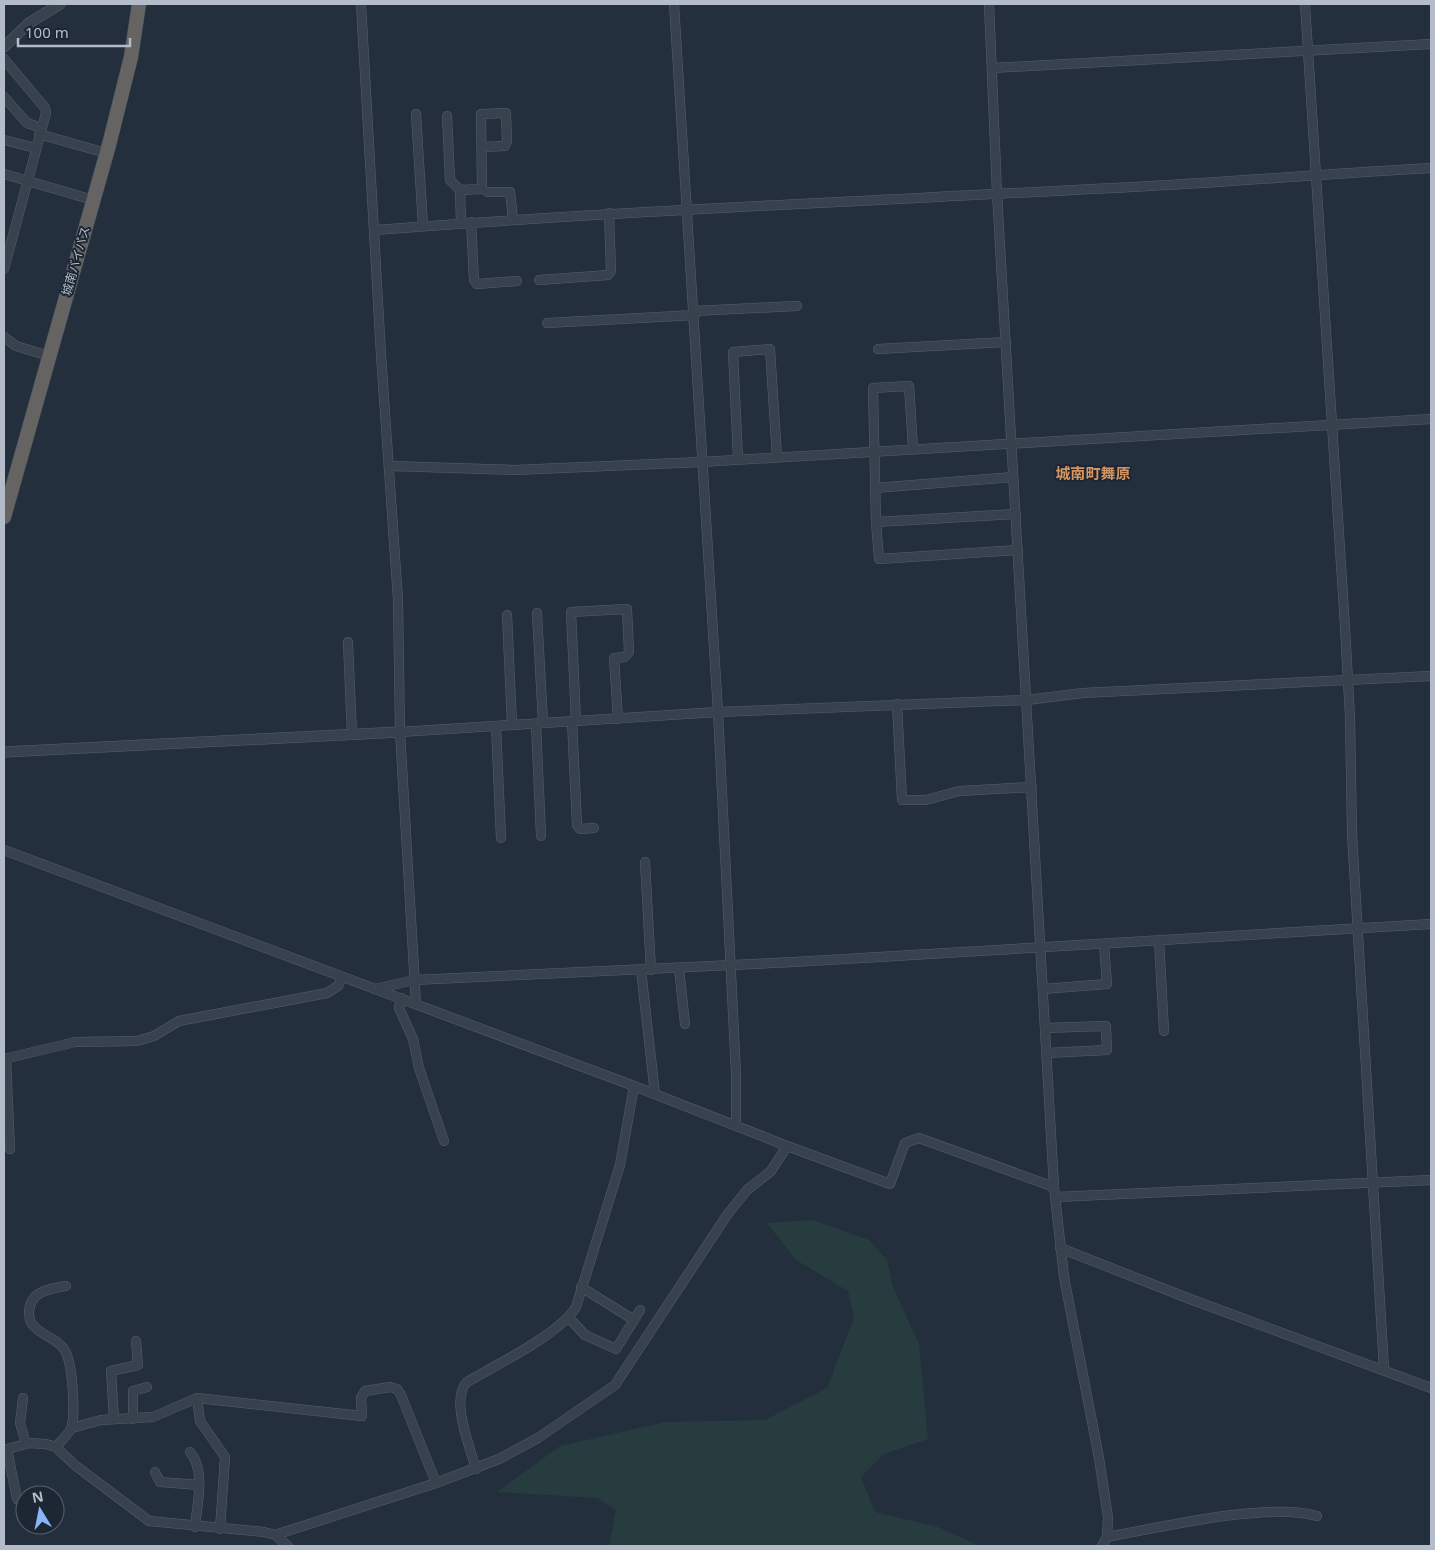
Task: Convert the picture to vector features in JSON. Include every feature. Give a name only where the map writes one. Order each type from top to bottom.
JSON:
[{"type":"highway","name":"城南バイパス","points":[[4,516],[106,153],[131,57],[139,4]]},
{"type":"street","points":[[4,47],[29,23],[60,4]]},
{"type":"street","points":[[361,4],[381,355],[398,600],[400,732],[409,857],[416,1004]]},
{"type":"street","points":[[674,4],[718,712],[729,965],[736,1074],[736,1126]]},
{"type":"street","points":[[988,4],[997,193],[1054,1187],[1060,1248],[1099,1458],[1108,1517],[1107,1537],[1102,1546]]},
{"type":"street","points":[[1306,4],[1347,681],[1357,928],[1384,1370]]},
{"type":"street","points":[[992,68],[1431,44]]},
{"type":"street","points":[[4,59],[46,113],[26,180],[4,269]]},
{"type":"street","points":[[4,97],[27,123],[40,131],[106,153]]},
{"type":"street","points":[[460,190],[482,189],[481,114],[506,113],[507,142],[505,146],[482,147]]},
{"type":"street","points":[[416,114],[423,226]]},
{"type":"street","points":[[447,116],[450,180],[460,190],[461,223]]},
{"type":"street","points":[[4,140],[35,148]]},
{"type":"street","points":[[375,230],[609,213],[1153,186],[1431,168]]},
{"type":"street","points":[[4,174],[93,200]]},
{"type":"street","points":[[487,192],[510,192],[513,219]]},
{"type":"street","points":[[539,280],[608,275],[611,272],[609,213]]},
{"type":"street","points":[[471,222],[474,280],[477,284],[517,281]]},
{"type":"street","points":[[547,323],[797,306]]},
{"type":"street","points":[[4,337],[16,346],[50,356]]},
{"type":"street","points":[[878,349],[1006,342]]},
{"type":"street","points":[[738,459],[733,352],[770,349],[777,457]]},
{"type":"street","points":[[913,448],[910,386],[873,388],[876,442],[874,450],[876,522],[879,559],[1018,550]]},
{"type":"street","points":[[390,466],[515,470],[702,462],[874,450],[1431,419]]},
{"type":"street","points":[[875,488],[1013,477]]},
{"type":"street","points":[[876,522],[1016,514]]},
{"type":"street","points":[[594,828],[580,829],[577,825],[571,612],[627,609],[630,652],[626,658],[614,658],[618,719]]},
{"type":"street","points":[[537,613],[541,836]]},
{"type":"street","points":[[507,615],[512,725]]},
{"type":"street","points":[[348,642],[352,735]]},
{"type":"street","points":[[4,752],[42,752],[352,735],[718,712],[1027,700],[1083,693],[1431,676]]},
{"type":"street","points":[[897,704],[902,800],[926,800],[959,791],[1032,786]]},
{"type":"street","points":[[496,726],[501,838]]},
{"type":"street","points":[[4,850],[401,998],[890,1184],[905,1143],[920,1138],[1054,1187]]},
{"type":"street","points":[[645,862],[646,970],[654,1094]]},
{"type":"street","points":[[375,989],[414,980],[646,970],[1431,924]]},
{"type":"street","points":[[1159,940],[1164,1032]]},
{"type":"street","points":[[1043,989],[1107,984],[1104,944]]},
{"type":"street","points":[[679,968],[685,1024]]},
{"type":"street","points":[[10,1149],[5,1059],[75,1042],[137,1041],[154,1036],[179,1021],[328,993],[338,986],[342,977]]},
{"type":"street","points":[[401,998],[399,1008],[412,1039],[419,1068],[444,1141]]},
{"type":"street","points":[[1045,1028],[1106,1026],[1107,1050],[1047,1054]]},
{"type":"street","points":[[476,1469],[462,1418],[461,1388],[467,1382],[514,1356],[569,1318],[576,1306],[620,1165],[634,1086]]},
{"type":"street","points":[[275,1535],[476,1469],[538,1438],[615,1385],[727,1215],[747,1190],[771,1171],[787,1146]]},
{"type":"street","points":[[1056,1197],[1431,1180]]},
{"type":"street","points":[[1060,1248],[1190,1299],[1431,1388]]},
{"type":"street","points":[[66,1286],[45,1290],[36,1295],[30,1304],[29,1316],[34,1326],[60,1343],[66,1352],[72,1382],[72,1428]]},
{"type":"street","points":[[581,1287],[634,1320]]},
{"type":"street","points":[[569,1318],[586,1335],[616,1349],[640,1310]]},
{"type":"street","points":[[114,1419],[111,1371],[138,1365],[136,1341]]},
{"type":"street","points":[[133,1418],[133,1391],[147,1387]]},
{"type":"street","points":[[56,1447],[72,1428],[101,1420],[153,1417],[197,1398],[362,1416],[361,1398],[365,1391],[390,1387],[397,1389],[412,1418],[436,1483]]},
{"type":"street","points":[[23,1398],[20,1423],[26,1444]]},
{"type":"street","points":[[197,1398],[200,1421],[225,1457],[220,1530]]},
{"type":"street","points":[[15,1492],[5,1449],[26,1444],[46,1444],[56,1447],[76,1466],[149,1521],[220,1530],[264,1532],[275,1535],[288,1546]]},
{"type":"street","points":[[190,1452],[197,1460],[199,1485],[195,1527]]},
{"type":"street","points":[[155,1472],[160,1482],[199,1485]]},
{"type":"street","points":[[1107,1537],[1224,1517],[1300,1512],[1317,1516]]},
{"type":"green space","points":[[812,1220],[869,1240],[887,1260],[893,1287],[919,1344],[928,1439],[884,1454],[861,1477],[875,1512],[938,1527],[979,1546],[609,1546],[616,1510],[597,1498],[497,1492],[560,1446],[665,1422],[765,1420],[827,1388],[854,1318],[848,1291],[796,1260],[767,1223]]},
{"type":"district","name":"城南町舞原","points":[[1093,474]]}]
